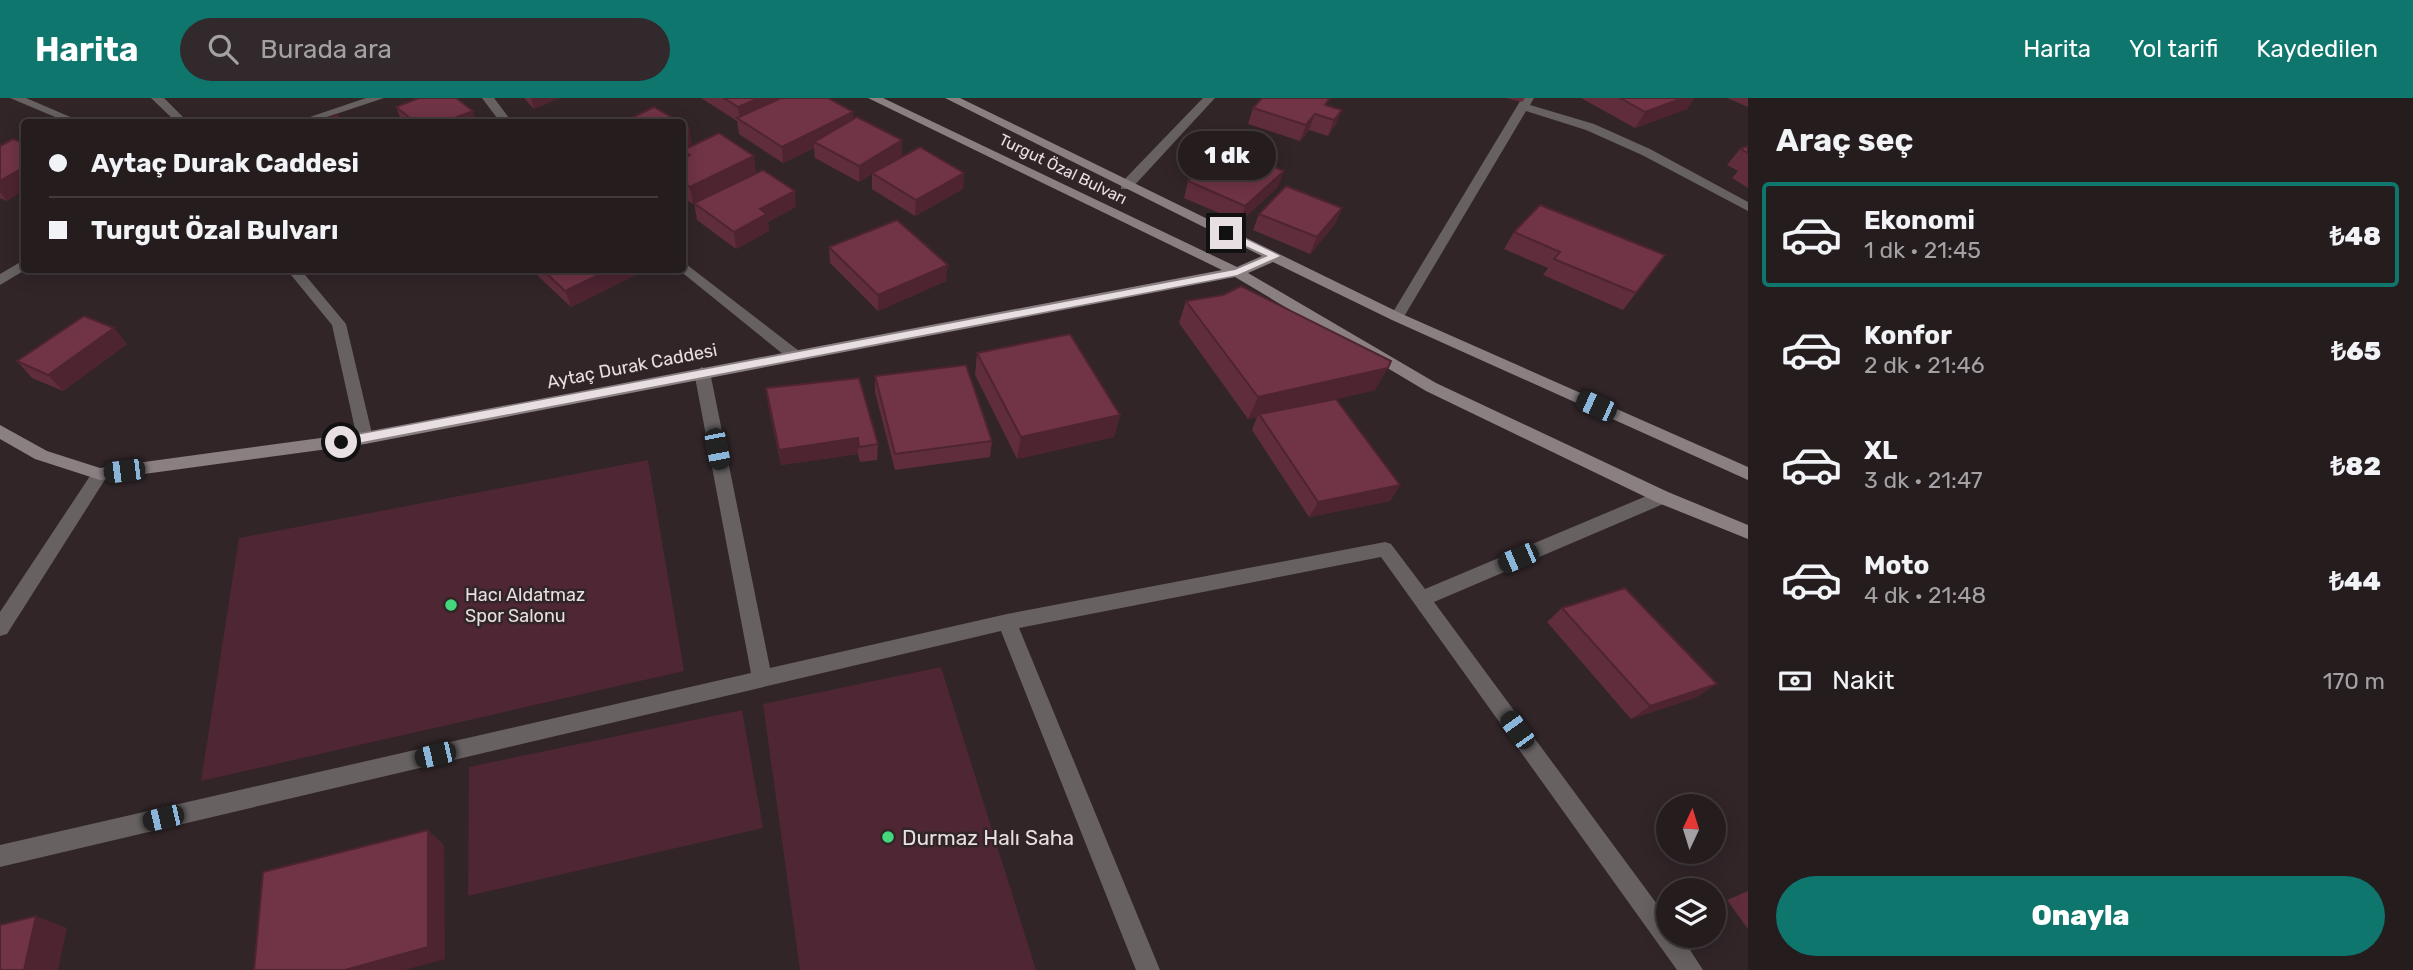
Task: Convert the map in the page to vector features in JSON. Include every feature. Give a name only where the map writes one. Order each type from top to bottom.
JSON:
[{"type":"main road","name":"Turgut Özal Bulvarı","points":[[874,98],[1237,272],[1431,387],[1662,497],[1748,532]]},
{"type":"main road","name":"Turgut Özal Bulvarı","points":[[951,98],[1397,317],[1748,474]]},
{"type":"main road","name":"Aytaç Durak Caddesi","points":[[0,431],[41,455],[100,474],[365,438],[1237,272],[1275,256]]},
{"type":"street","points":[[16,98],[68,119]]},
{"type":"street","points":[[157,98],[179,119]]},
{"type":"street","points":[[311,119],[378,98]]},
{"type":"street","points":[[488,98],[504,119]]},
{"type":"street","points":[[1126,186],[1209,98]]},
{"type":"street","points":[[1397,317],[1526,102],[1646,152],[1748,207]]},
{"type":"street","points":[[0,280],[21,266]]},
{"type":"street","points":[[686,268],[794,355]]},
{"type":"street","points":[[296,273],[339,324],[365,438]]},
{"type":"street","points":[[702,372],[762,679]]},
{"type":"street","points":[[0,628],[100,474]]},
{"type":"street","points":[[1423,598],[1662,497]]},
{"type":"street","points":[[0,856],[1007,622],[1385,549],[1691,970]]},
{"type":"street","points":[[1007,622],[1148,970]]},
{"type":"shaded area","name":"Hacı Aldatmaz Spor Salonu","points":[[648,460],[684,671],[201,781],[239,538]]},
{"type":"shaded area","name":"Durmaz Halı Saha","points":[[941,667],[1036,970],[800,970],[763,704]]},
{"type":"shaded area","points":[[742,710],[763,828],[468,896],[469,767]]},
{"type":"building","points":[[419,98],[456,98],[473,111],[452,119],[411,119],[396,107]]},
{"type":"building","points":[[724,98],[759,98],[738,107]]},
{"type":"building","points":[[781,98],[828,98],[853,112],[782,147],[737,118]]},
{"type":"building","points":[[1262,98],[1330,98],[1325,105],[1342,110],[1334,120],[1315,114],[1306,125],[1253,108]]},
{"type":"building","points":[[1620,98],[1683,98],[1645,112]]},
{"type":"building","points":[[654,107],[675,119],[629,119]]},
{"type":"building","points":[[337,115],[340,119],[324,119]]},
{"type":"building","points":[[857,117],[902,140],[859,166],[814,142]]},
{"type":"building","points":[[719,133],[754,156],[690,187],[686,184],[686,157],[690,155],[686,149]]},
{"type":"building","points":[[13,139],[21,142],[21,169],[0,181],[0,146]]},
{"type":"building","points":[[920,147],[964,173],[916,200],[872,173]]},
{"type":"building","points":[[1237,151],[1284,171],[1245,206],[1188,181],[1216,158],[1225,162]]},
{"type":"building","points":[[763,170],[795,191],[760,209],[767,214],[734,232],[694,203]]},
{"type":"building","points":[[1286,186],[1342,208],[1317,237],[1259,214]]},
{"type":"building","points":[[1540,205],[1665,255],[1636,293],[1554,259],[1560,252],[1514,232]]},
{"type":"building","points":[[897,220],[948,265],[878,295],[829,247]]},
{"type":"building","points":[[546,273],[603,273],[565,291]]},
{"type":"building","points":[[1241,286],[1391,361],[1388,368],[1258,397],[1186,301],[1223,295]]},
{"type":"building","points":[[84,316],[114,328],[48,375],[17,361]]},
{"type":"building","points":[[1070,334],[1120,415],[1021,437],[977,353]]},
{"type":"building","points":[[966,365],[992,441],[895,454],[875,376]]},
{"type":"building","points":[[859,378],[878,444],[859,447],[858,438],[779,450],[766,388]]},
{"type":"building","points":[[1336,399],[1400,485],[1318,502],[1259,414]]},
{"type":"building","points":[[1625,588],[1717,684],[1650,706],[1562,608]]},
{"type":"building","points":[[428,830],[428,947],[345,970],[254,970],[263,872]]},
{"type":"building","points":[[36,916],[24,970],[0,970],[0,925]]},
{"type":"place","name":"Hacı Aldatmaz Spor Salonu","points":[[451,605]]},
{"type":"place","name":"Durmaz Halı Saha","points":[[888,837]]},
{"type":"route","points":[[341,442],[1237,272],[1275,256],[1226,233]]}]
